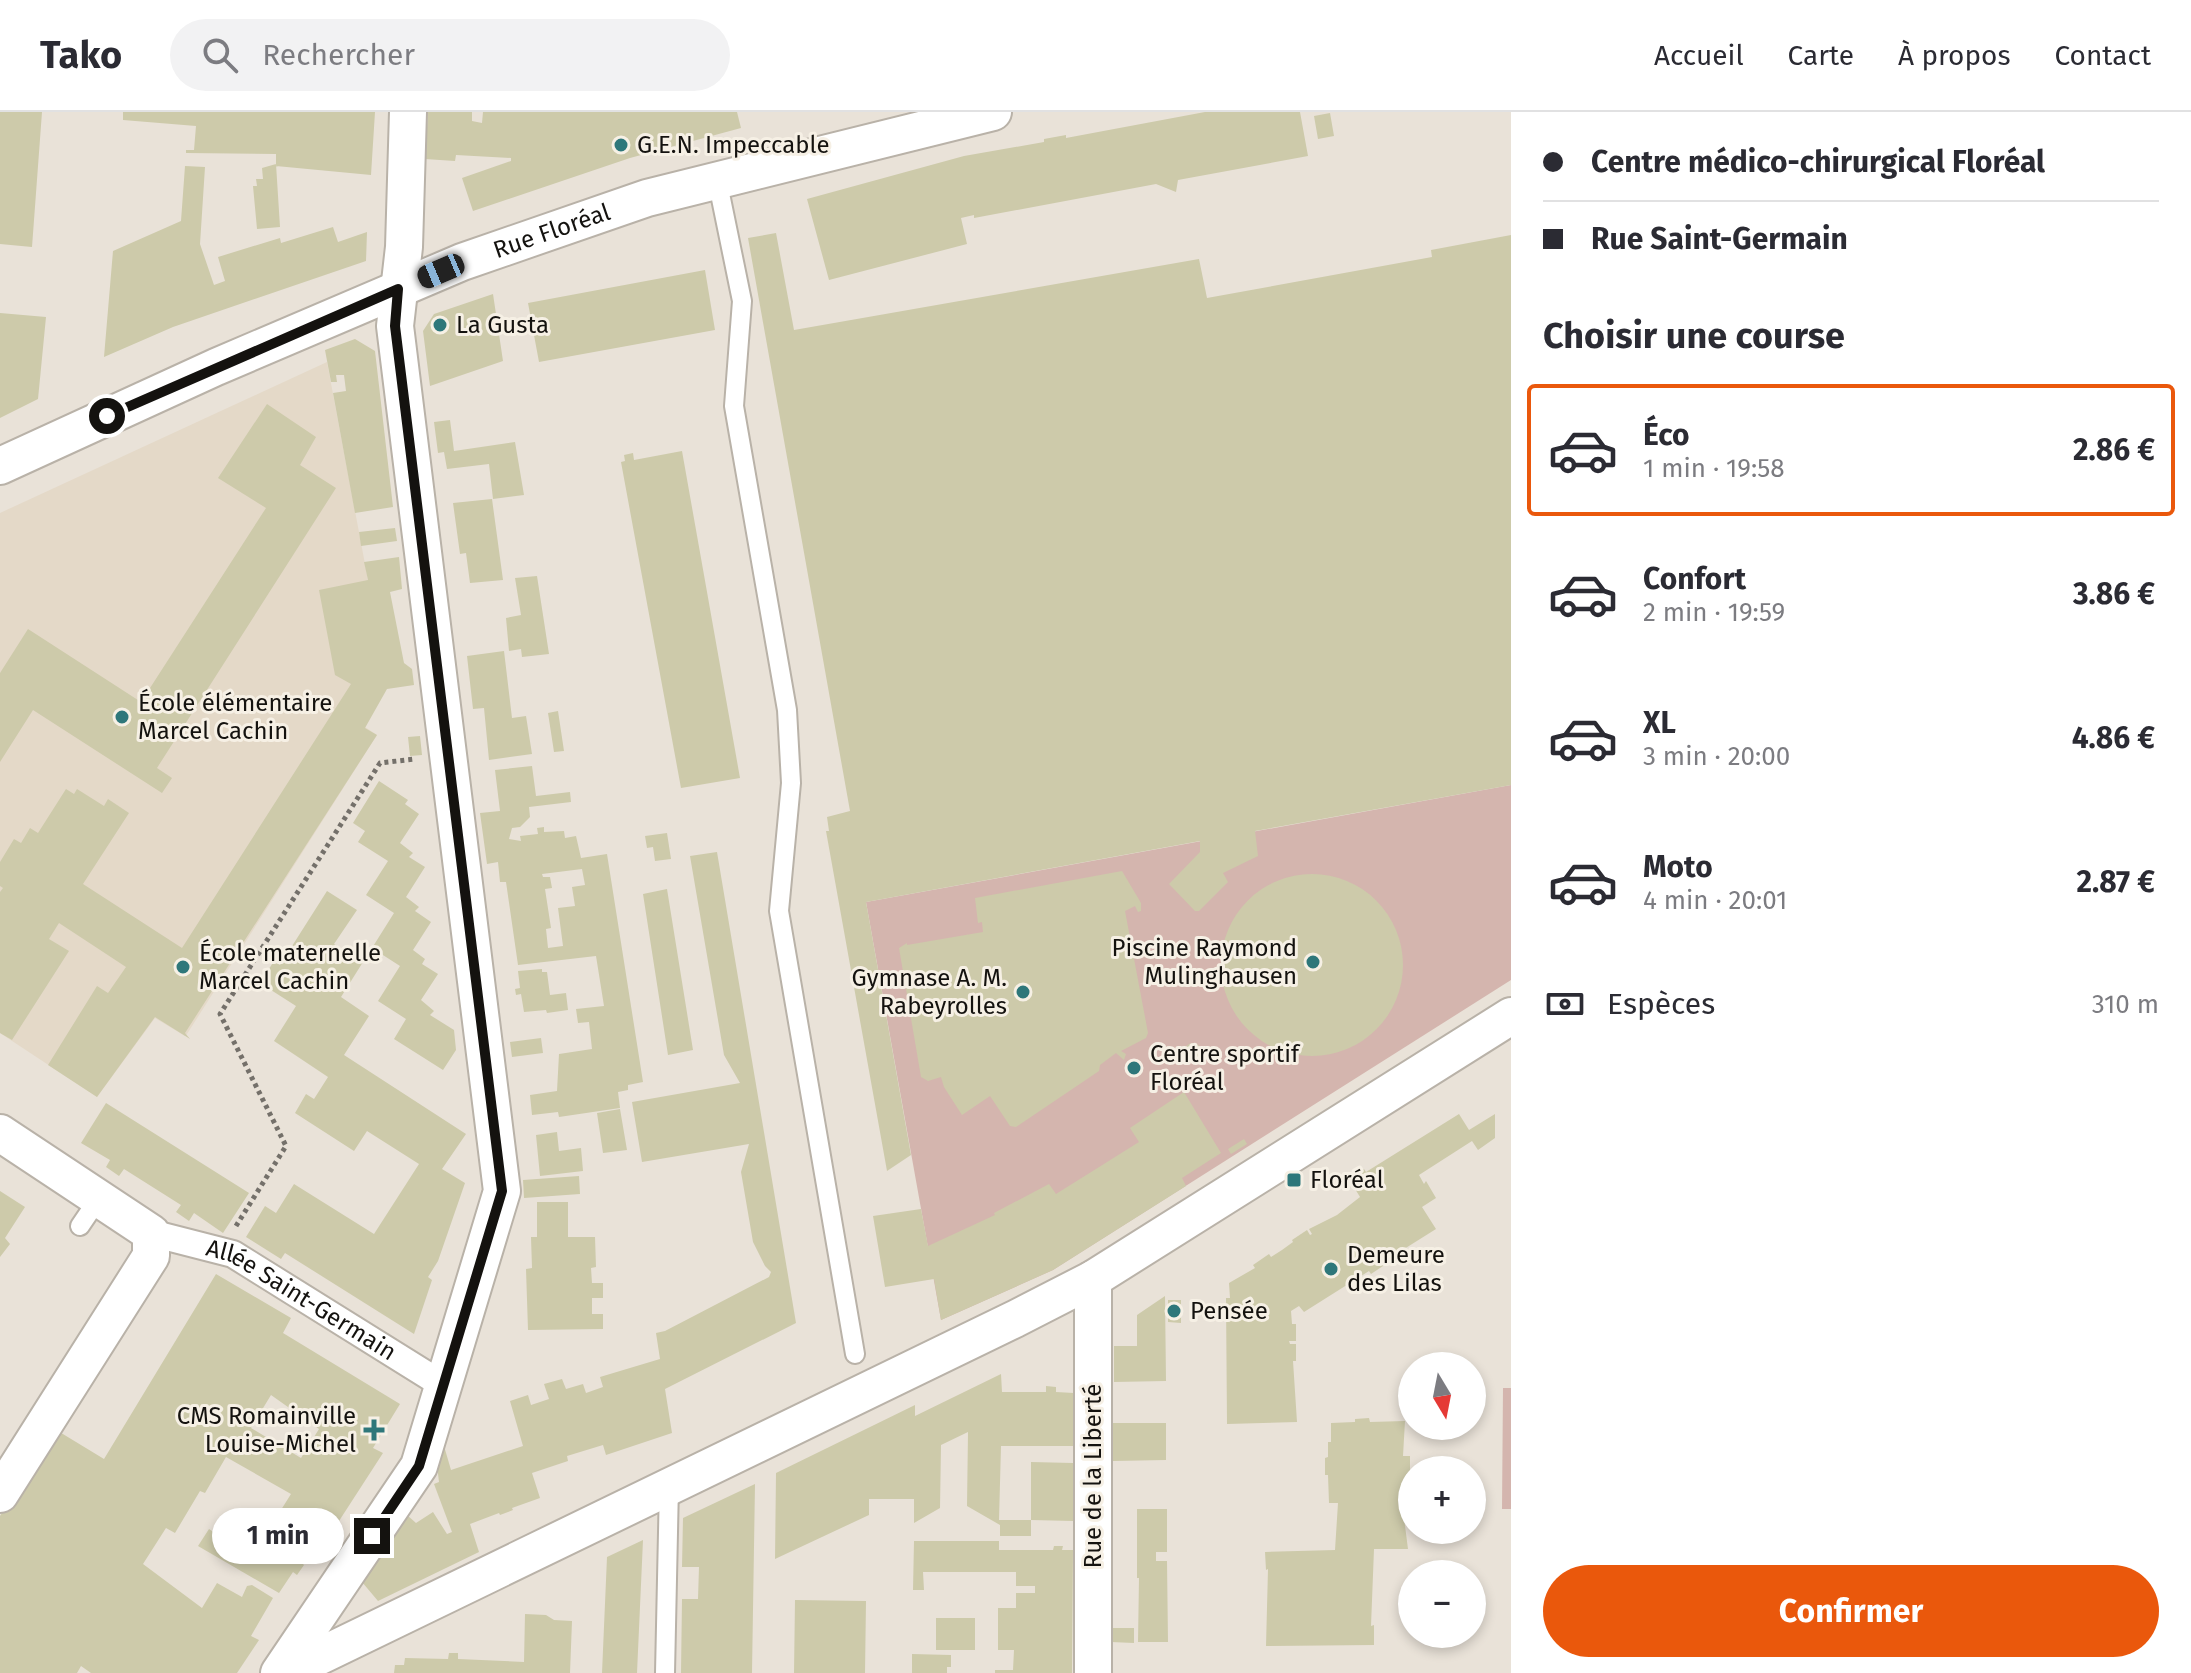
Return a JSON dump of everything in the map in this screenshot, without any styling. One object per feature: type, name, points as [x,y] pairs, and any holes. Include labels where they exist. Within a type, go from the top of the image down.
[{"type":"street","points":[[282,1673],[419,1466],[502,1191],[395,326],[404,247],[408,112]]},
{"type":"street","name":"Rue Floréal","points":[[0,466],[216,367],[462,262],[647,198],[993,112]]},
{"type":"street","points":[[282,1673],[1093,1279],[1511,1016]]},
{"type":"street","points":[[0,1133],[90,1212],[151,1233],[151,1256],[0,1494]]},
{"type":"street","name":"Allée Saint-Germain","points":[[151,1233],[233,1254],[443,1385]]},
{"type":"street","name":"Rue de la Liberté","points":[[1093,1279],[1093,1673]]},
{"type":"lane","points":[[717,179],[742,301],[734,406],[787,710],[791,783],[779,911],[855,1354]]},
{"type":"lane","points":[[665,1673],[669,1485]]},
{"type":"path","points":[[220,1251],[286,1146],[220,1014],[380,763],[448,754]]},
{"type":"shaded area","points":[[327,362],[368,580],[365,727],[377,735],[187,1034],[185,1036],[155,1018],[97,1097],[0,1033],[0,513]]},
{"type":"shaded area","name":"Centre sportif Floréal","points":[[1511,785],[1511,980],[1053,1270],[941,1320],[866,902]]},
{"type":"shaded area","points":[[1503,1388],[1511,1388],[1511,1509],[1502,1509]]},
{"type":"building","points":[[0,112],[42,112],[32,247],[0,244]]},
{"type":"building","points":[[123,112],[375,112],[371,175],[276,166],[276,154],[186,153],[186,150],[194,150],[196,126],[123,120]]},
{"type":"building","points":[[428,112],[472,112],[472,121],[482,123],[483,112],[737,112],[741,128],[630,158],[473,211],[462,178],[511,161],[511,158],[456,155],[455,161],[425,159]]},
{"type":"building","points":[[1205,112],[1300,112],[1308,156],[1178,180],[1176,192],[1156,184],[961,218],[967,244],[829,280],[807,199],[964,156]]},
{"type":"building","points":[[1330,113],[1334,136],[1318,139],[1314,116]]},
{"type":"building","points":[[276,164],[280,227],[257,229],[253,186],[257,186],[256,179],[263,179],[262,168]]},
{"type":"building","points":[[185,166],[205,167],[200,244],[214,285],[225,281],[218,257],[280,238],[281,243],[333,227],[338,242],[367,232],[366,261],[173,327],[104,357],[113,251],[181,221]]},
{"type":"building","points":[[776,233],[794,330],[1199,259],[1207,298],[1432,257],[1431,250],[1511,235],[1511,785],[1255,831],[1258,856],[1223,873],[1228,882],[1199,911],[1195,911],[1169,884],[1200,852],[1200,841],[866,902],[911,1155],[887,1171],[826,831],[829,831],[827,817],[850,811],[748,238]]},
{"type":"building","points":[[705,270],[715,330],[539,362],[528,303]]},
{"type":"building","points":[[493,294],[503,361],[430,386],[423,331],[434,314]]},
{"type":"building","points":[[0,313],[46,317],[38,399],[0,418]]},
{"type":"building","points":[[355,339],[375,351],[393,507],[355,513],[333,393],[346,391],[344,375],[336,375],[337,382],[331,382],[325,350]]},
{"type":"building","points":[[267,404],[316,437],[300,465],[336,488],[157,768],[172,778],[162,793],[33,710],[0,762],[0,673],[28,629],[141,702],[266,508],[218,478]]},
{"type":"building","points":[[450,420],[454,451],[515,442],[524,495],[493,499],[489,464],[447,469],[444,452],[438,453],[434,422]]},
{"type":"building","points":[[682,451],[740,778],[681,788],[621,462],[625,461],[624,455],[633,453],[634,460]]},
{"type":"building","points":[[492,499],[503,580],[470,583],[466,553],[460,554],[453,503]]},
{"type":"building","points":[[395,528],[397,541],[361,546],[359,532]]},
{"type":"building","points":[[399,557],[402,589],[390,592],[404,663],[412,669],[414,685],[387,689],[365,728],[377,735],[185,1033],[190,1039],[155,1017],[97,1097],[48,1065],[97,986],[108,993],[126,967],[59,923],[49,939],[69,951],[12,1040],[0,1033],[0,892],[3,888],[0,886],[0,862],[14,839],[21,843],[30,828],[38,833],[66,789],[74,794],[77,789],[104,806],[108,799],[129,813],[83,884],[182,948],[351,684],[335,675],[319,590],[368,580],[364,562]]},
{"type":"building","points":[[537,576],[549,654],[522,657],[521,649],[509,651],[506,618],[521,615],[515,578]]},
{"type":"building","points":[[504,651],[512,718],[526,716],[532,754],[489,760],[484,708],[473,709],[467,656]]},
{"type":"building","points":[[558,711],[564,751],[554,752],[548,713]]},
{"type":"building","points":[[420,736],[422,755],[410,756],[408,737]]},
{"type":"building","points":[[532,766],[536,796],[570,792],[571,802],[529,807],[530,817],[520,827],[512,828],[509,839],[521,841],[520,836],[538,834],[537,828],[544,827],[544,832],[564,831],[565,838],[576,836],[581,858],[607,854],[643,1082],[628,1085],[628,1090],[618,1092],[620,1108],[559,1117],[558,1112],[532,1115],[530,1095],[557,1091],[559,1054],[592,1049],[589,1022],[578,1023],[576,1009],[604,1006],[596,956],[518,965],[506,882],[500,882],[498,862],[487,864],[480,813],[500,811],[495,770]],"holes":[[[582,869],[585,885],[572,887],[575,906],[558,908],[563,946],[548,948],[546,929],[551,928],[545,889],[552,888],[550,877],[543,877],[542,874]]]},
{"type":"building","points":[[379,781],[408,800],[405,804],[419,814],[400,843],[413,853],[409,857],[425,867],[406,897],[419,907],[415,911],[431,922],[413,950],[425,959],[422,964],[438,974],[421,1000],[434,1011],[430,1015],[454,1030],[456,1050],[443,1070],[394,1039],[406,1019],[378,1001],[400,966],[372,948],[394,913],[366,895],[388,861],[358,842],[365,831],[353,823]]},
{"type":"building","points":[[667,833],[671,859],[655,861],[653,847],[647,848],[645,836]]},
{"type":"building","points":[[717,852],[796,1323],[665,1389],[672,1433],[606,1455],[603,1445],[567,1456],[568,1461],[532,1473],[540,1498],[470,1524],[479,1552],[378,1601],[362,1582],[407,1515],[416,1523],[433,1512],[447,1534],[452,1532],[434,1484],[439,1482],[437,1465],[444,1446],[451,1470],[523,1446],[510,1401],[528,1395],[531,1405],[549,1399],[544,1384],[562,1379],[566,1389],[583,1384],[586,1393],[603,1387],[600,1377],[660,1359],[656,1333],[769,1277],[771,1272],[753,1242],[741,1172],[749,1144],[642,1162],[632,1102],[740,1083],[724,1055],[690,856]]},
{"type":"building","name":"Gymnase A. M. Rabeyrolles","points":[[1122,871],[1141,903],[1141,911],[1138,912],[1135,906],[1125,911],[1148,1033],[1146,1038],[1121,1051],[1126,1054],[1124,1060],[1116,1053],[1100,1065],[1099,1071],[1016,1127],[1010,1126],[990,1096],[962,1115],[941,1077],[928,1081],[921,1077],[899,948],[907,943],[983,932],[982,922],[978,923],[975,898]]},
{"type":"building","name":"Piscine Raymond Mulinghausen","points":[[1312,874],[1347,881],[1376,901],[1396,930],[1403,965],[1396,1000],[1376,1029],[1347,1049],[1312,1056],[1277,1049],[1248,1029],[1228,1000],[1221,965],[1228,930],[1248,901],[1277,881]]},
{"type":"building","points":[[667,889],[693,1050],[668,1055],[643,894]]},
{"type":"building","points":[[327,891],[357,910],[334,944],[363,962],[341,997],[369,1016],[344,1055],[466,1134],[442,1169],[465,1183],[438,1261],[428,1277],[432,1280],[414,1334],[285,1253],[281,1259],[246,1237],[265,1206],[276,1213],[294,1184],[374,1234],[419,1164],[367,1131],[354,1151],[295,1113],[306,1094],[314,1099],[328,1077],[274,1041],[296,1006],[260,983],[274,961],[280,965]]},
{"type":"building","points":[[542,969],[542,972],[547,972],[550,995],[566,993],[568,1010],[524,1012],[521,994],[516,995],[515,989],[520,988],[518,971]]},
{"type":"building","points":[[541,1038],[543,1053],[512,1057],[510,1042]]},
{"type":"building","points":[[1193,1043],[1202,1052],[1193,1061],[1184,1052]]},
{"type":"building","points":[[1184,1092],[1221,1153],[1182,1178],[1186,1186],[1053,1270],[941,1320],[934,1279],[885,1287],[873,1216],[921,1209],[928,1246],[995,1215],[1049,1184],[1056,1194],[1139,1142],[1130,1128]]},
{"type":"building","points":[[106,1103],[249,1193],[223,1233],[194,1213],[189,1221],[176,1212],[181,1205],[124,1169],[119,1176],[106,1167],[110,1160],[81,1143]]},
{"type":"building","points":[[620,1109],[627,1150],[603,1153],[597,1113]]},
{"type":"building","name":"Demeure des Lilas","points":[[1459,1114],[1469,1130],[1495,1114],[1495,1138],[1478,1150],[1472,1141],[1419,1175],[1436,1198],[1422,1207],[1436,1229],[1385,1261],[1386,1264],[1371,1274],[1369,1271],[1304,1312],[1299,1306],[1291,1311],[1292,1324],[1296,1324],[1296,1341],[1289,1341],[1296,1344],[1296,1361],[1293,1361],[1297,1422],[1227,1424],[1226,1298],[1230,1298],[1229,1283],[1255,1268],[1253,1265],[1269,1254],[1271,1257],[1282,1250],[1307,1230],[1312,1234],[1309,1229],[1337,1215],[1360,1197],[1349,1179],[1364,1169],[1366,1172]]},
{"type":"building","points":[[557,1132],[559,1151],[581,1148],[583,1171],[540,1176],[536,1135]]},
{"type":"building","points":[[1244,1139],[1247,1144],[1231,1154],[1228,1149]]},
{"type":"building","points":[[579,1176],[580,1194],[524,1198],[523,1180]]},
{"type":"building","points":[[0,1191],[25,1207],[5,1238],[10,1244],[0,1257]]},
{"type":"building","points":[[537,1202],[568,1202],[568,1237],[595,1237],[596,1267],[591,1268],[592,1283],[603,1283],[603,1298],[592,1298],[592,1314],[603,1314],[603,1329],[528,1330],[526,1269],[532,1268],[531,1237],[537,1237]]},
{"type":"building","points":[[216,1274],[291,1318],[283,1333],[400,1404],[373,1448],[383,1453],[339,1521],[330,1516],[300,1561],[304,1565],[297,1575],[293,1572],[279,1593],[198,1546],[209,1529],[259,1562],[277,1534],[272,1531],[265,1541],[253,1534],[259,1524],[269,1529],[291,1494],[226,1457],[205,1493],[200,1491],[175,1533],[166,1528],[143,1564],[202,1608],[217,1583],[242,1597],[247,1586],[252,1585],[273,1598],[251,1636],[259,1640],[237,1673],[91,1673],[81,1666],[77,1673],[0,1673],[0,1516],[53,1428],[104,1459]],"holes":[[[271,1395],[319,1429],[301,1458],[251,1428]]]},
{"type":"building","points":[[1165,1296],[1166,1381],[1114,1382],[1114,1346],[1137,1346],[1137,1315]]},
{"type":"building","name":"Pensée","points":[[1168,1300],[1181,1300],[1181,1323],[1168,1322]]},
{"type":"building","points":[[1001,1374],[1002,1392],[1046,1392],[1046,1386],[1056,1387],[1056,1392],[1074,1393],[1073,1446],[1001,1446],[999,1520],[1031,1520],[1031,1536],[1000,1536],[1000,1525],[967,1506],[968,1432],[941,1445],[940,1508],[914,1523],[914,1499],[869,1499],[869,1515],[775,1559],[776,1473],[915,1405],[915,1416]]},
{"type":"building","points":[[1355,1419],[1398,1421],[1398,1440],[1404,1440],[1403,1456],[1398,1456],[1398,1544],[1407,1544],[1408,1549],[1374,1549],[1371,1626],[1374,1625],[1374,1645],[1266,1646],[1268,1569],[1265,1552],[1335,1550],[1338,1503],[1329,1503],[1325,1458],[1328,1457],[1328,1442],[1331,1442],[1331,1423],[1355,1422]]},
{"type":"building","points":[[1113,1423],[1166,1423],[1166,1460],[1113,1461]]},
{"type":"building","points":[[1031,1462],[1073,1463],[1073,1521],[1031,1520]]},
{"type":"building","points":[[755,1484],[752,1673],[681,1673],[682,1599],[698,1599],[699,1567],[682,1567],[683,1518]]},
{"type":"building","points":[[1137,1509],[1167,1509],[1167,1552],[1156,1552],[1156,1561],[1167,1561],[1168,1642],[1138,1642]]},
{"type":"building","points":[[643,1540],[637,1673],[602,1673],[607,1557]]},
{"type":"building","points":[[914,1541],[999,1541],[999,1550],[1053,1550],[1054,1546],[1063,1546],[1062,1550],[1073,1550],[1072,1673],[995,1673],[995,1670],[1013,1670],[1014,1650],[998,1650],[998,1608],[1016,1608],[1016,1593],[1035,1593],[1035,1586],[1016,1586],[1016,1572],[923,1572],[924,1590],[913,1590]]},
{"type":"building","points":[[795,1600],[866,1601],[865,1673],[794,1673]]},
{"type":"building","points":[[525,1614],[572,1621],[570,1673],[394,1673],[395,1665],[404,1665],[405,1658],[448,1659],[449,1653],[458,1653],[458,1659],[524,1662]]},
{"type":"building","points":[[936,1618],[975,1618],[975,1650],[936,1650]]},
{"type":"building","points":[[1111,1628],[1134,1628],[1134,1643],[1111,1642]]},
{"type":"building","points":[[912,1654],[951,1655],[951,1667],[947,1667],[947,1673],[912,1673]]},
{"type":"place","name":"G.E.N. Impeccable","points":[[621,145]]},
{"type":"place","name":"La Gusta","points":[[440,325]]},
{"type":"place","name":"École élémentaire Marcel Cachin","points":[[122,717]]},
{"type":"place","name":"Piscine Raymond Mulinghausen","points":[[1313,962]]},
{"type":"place","name":"École maternelle Marcel Cachin","points":[[183,967]]},
{"type":"place","name":"Gymnase A. M. Rabeyrolles","points":[[1023,992]]},
{"type":"place","name":"Centre sportif Floréal","points":[[1134,1068]]},
{"type":"place","name":"Floréal","points":[[1294,1180]]},
{"type":"place","name":"Demeure des Lilas","points":[[1331,1269]]},
{"type":"place","name":"Pensée","points":[[1174,1311]]},
{"type":"place","name":"CMS Romainville Louise-Michel","points":[[374,1430]]},
{"type":"route","points":[[107,416],[398,289],[395,326],[502,1191],[419,1466],[372,1536]]}]
